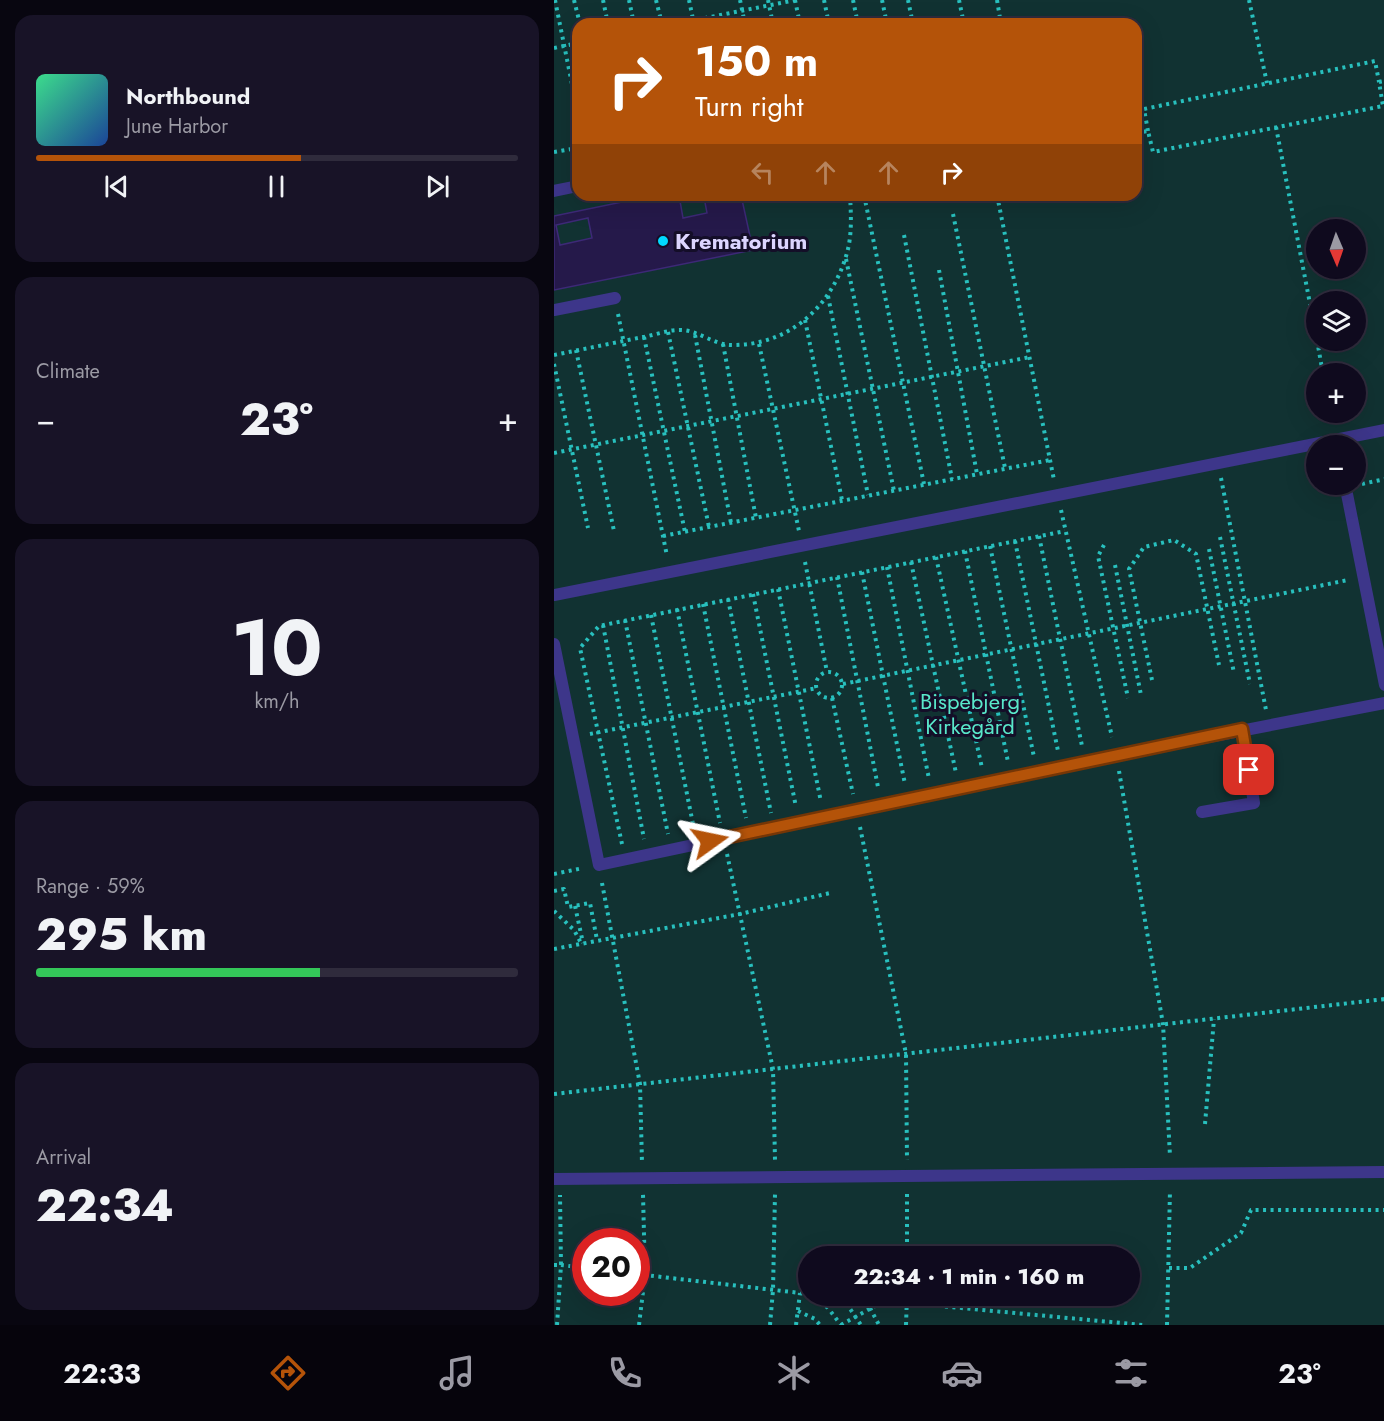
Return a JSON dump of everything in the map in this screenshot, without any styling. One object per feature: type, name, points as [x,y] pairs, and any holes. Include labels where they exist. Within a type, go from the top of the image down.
[{"type":"lane","points":[[554,191],[572,187]]},
{"type":"lane","points":[[554,310],[615,298]]},
{"type":"lane","points":[[1365,435],[1385,430]]},
{"type":"lane","points":[[554,595],[1306,447]]},
{"type":"lane","points":[[1347,495],[1385,685]]},
{"type":"lane","points":[[554,644],[599,865],[1242,729],[1385,703]]},
{"type":"lane","points":[[1202,812],[1254,803],[1242,729]]},
{"type":"lane","points":[[557,1179],[1385,1172]]},
{"type":"path","points":[[555,0],[572,85]]},
{"type":"path","points":[[574,0],[578,18]]},
{"type":"path","points":[[603,0],[607,18]]},
{"type":"path","points":[[629,0],[633,18]]},
{"type":"path","points":[[656,0],[660,18]]},
{"type":"path","points":[[689,0],[693,18]]},
{"type":"path","points":[[740,0],[744,18]]},
{"type":"path","points":[[710,18],[769,3],[796,0],[799,18]]},
{"type":"path","points":[[824,0],[828,18]]},
{"type":"path","points":[[853,0],[857,18]]},
{"type":"path","points":[[882,0],[886,18]]},
{"type":"path","points":[[908,0],[912,18]]},
{"type":"path","points":[[959,0],[963,18]]},
{"type":"path","points":[[997,0],[1000,18]]},
{"type":"path","points":[[1249,0],[1267,83]]},
{"type":"path","points":[[769,3],[772,18]]},
{"type":"path","points":[[554,48],[572,44]]},
{"type":"path","points":[[1375,61],[1379,82],[1383,106],[1152,152],[1144,109],[1375,61]]},
{"type":"path","points":[[1379,82],[1385,81]]},
{"type":"path","points":[[1276,127],[1308,291]]},
{"type":"path","points":[[1142,132],[1148,131]]},
{"type":"path","points":[[554,153],[572,149]]},
{"type":"path","points":[[554,355],[681,329],[728,345],[759,344],[779,337],[805,320],[828,295],[840,275],[848,248],[850,201]]},
{"type":"path","points":[[865,201],[924,484]]},
{"type":"path","points":[[953,214],[1005,468]]},
{"type":"path","points":[[904,235],[952,479]]},
{"type":"path","points":[[845,258],[894,490]]},
{"type":"path","points":[[939,270],[977,474]]},
{"type":"path","points":[[828,295],[868,495]]},
{"type":"path","points":[[615,298],[670,572]]},
{"type":"path","points":[[805,320],[842,500]]},
{"type":"path","points":[[668,332],[708,527]]},
{"type":"path","points":[[695,334],[731,522]]},
{"type":"path","points":[[644,337],[685,532]]},
{"type":"path","points":[[723,343],[756,518]]},
{"type":"path","points":[[759,344],[827,672]]},
{"type":"path","points":[[576,350],[614,531]]},
{"type":"path","points":[[554,453],[1030,357]]},
{"type":"path","points":[[554,364],[588,528]]},
{"type":"path","points":[[663,536],[1050,460]]},
{"type":"path","points":[[1218,463],[1269,724]]},
{"type":"path","points":[[625,860],[580,648],[599,626],[1065,531]]},
{"type":"path","points":[[1040,536],[1085,762]]},
{"type":"path","points":[[1220,537],[1250,684]]},
{"type":"path","points":[[1152,680],[1129,569],[1144,547],[1164,542],[1174,540],[1196,554],[1219,665]]},
{"type":"path","points":[[1015,541],[1061,767]]},
{"type":"path","points":[[1104,545],[1098,556],[1128,698]]},
{"type":"path","points":[[990,546],[1037,772]]},
{"type":"path","points":[[1209,549],[1234,674]]},
{"type":"path","points":[[965,551],[1011,777]]},
{"type":"path","points":[[936,557],[985,783]]},
{"type":"path","points":[[911,562],[959,789]]},
{"type":"path","points":[[1115,565],[1141,694]]},
{"type":"path","points":[[887,567],[933,794]]},
{"type":"path","points":[[862,572],[908,800]]},
{"type":"path","points":[[837,577],[882,805]]},
{"type":"path","points":[[842,684],[1363,578]]},
{"type":"path","points":[[778,589],[824,818]]},
{"type":"path","points":[[753,594],[799,823]]},
{"type":"path","points":[[728,599],[774,828]]},
{"type":"path","points":[[703,604],[750,833]]},
{"type":"path","points":[[677,609],[773,1069],[775,1177],[773,1290],[770,1325]]},
{"type":"path","points":[[651,615],[697,844]]},
{"type":"path","points":[[625,620],[672,849]]},
{"type":"path","points":[[603,625],[647,855]]},
{"type":"path","points":[[827,672],[837,675],[842,684],[840,692],[832,698],[821,696],[817,688],[818,679],[827,672]]},
{"type":"path","points":[[573,738],[817,688]]},
{"type":"path","points":[[832,698],[905,1054],[907,1246]]},
{"type":"path","points":[[554,874],[599,865],[640,1084],[644,1228]]},
{"type":"path","points":[[554,891],[564,889],[568,907],[590,903],[597,940]]},
{"type":"path","points":[[554,949],[740,914],[830,892]]},
{"type":"path","points":[[575,906],[582,943]]},
{"type":"path","points":[[554,911],[574,930],[582,943]]},
{"type":"path","points":[[554,942],[561,947]]},
{"type":"path","points":[[554,1094],[1385,999]]},
{"type":"path","points":[[1205,1124],[1214,1018]]},
{"type":"path","points":[[557,1179],[561,1265],[557,1325]]},
{"type":"path","points":[[1169,1268],[1190,1269],[1241,1233],[1252,1210],[1385,1210]]},
{"type":"path","points":[[554,1265],[572,1266]]},
{"type":"path","points":[[650,1276],[798,1293]]},
{"type":"path","points":[[639,1325],[641,1306]]},
{"type":"path","points":[[796,1325],[799,1306]]},
{"type":"path","points":[[825,1306],[841,1325],[874,1306]]},
{"type":"path","points":[[849,1306],[861,1325]]},
{"type":"path","points":[[906,1325],[907,1306]]},
{"type":"path","points":[[929,1306],[1143,1325]]},
{"type":"path","points":[[870,1308],[879,1325]]},
{"type":"path","points":[[798,1311],[815,1319],[820,1325]]},
{"type":"green space","name":"Bispebjerg Kirkegård","points":[[554,0],[1384,0],[1384,1325],[554,1325]]},
{"type":"building","name":"Krematorium","points":[[627,201],[680,201],[683,218],[707,213],[705,201],[742,201],[753,250],[554,290],[554,216]],"holes":[[[588,218],[592,238],[560,245],[556,225]]]},
{"type":"place","name":"Krematorium","points":[[663,241]]},
{"type":"route","points":[[710,841],[1242,729],[1249,770]]}]
